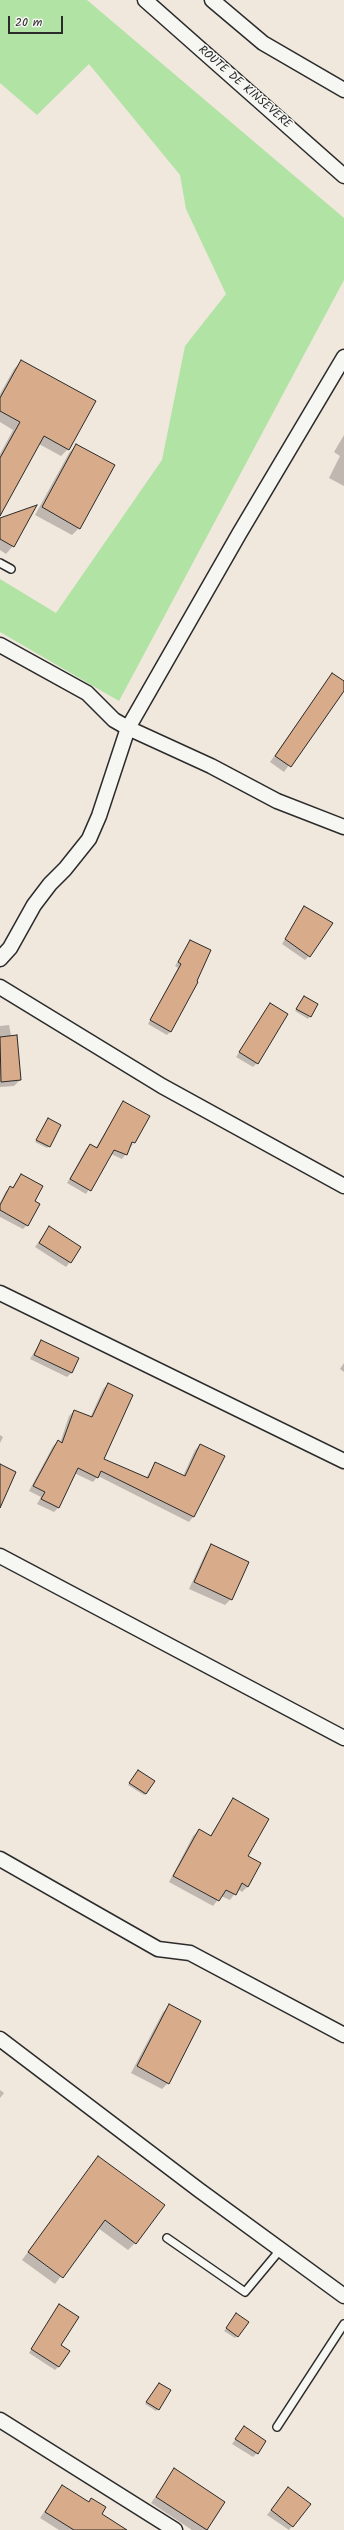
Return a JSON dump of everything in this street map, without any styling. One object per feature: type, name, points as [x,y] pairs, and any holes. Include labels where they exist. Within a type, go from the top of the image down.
[{"type":"street","name":"ROUTE DE KINSEVERE","points":[[145,0],[344,176]]},
{"type":"street","points":[[212,0],[263,43],[344,90]]},
{"type":"street","points":[[0,960],[10,948],[46,889],[89,838],[100,816],[128,728],[239,534],[344,357]]},
{"type":"street","points":[[0,645],[87,693],[114,720],[128,728],[211,766],[277,800],[344,827]]},
{"type":"street","points":[[0,987],[162,1086],[344,1186]]},
{"type":"street","points":[[0,1293],[344,1461]]},
{"type":"street","points":[[0,1556],[344,1738]]},
{"type":"street","points":[[0,1860],[158,1949],[190,1953],[344,2034]]},
{"type":"street","points":[[0,2039],[280,2250],[344,2296]]},
{"type":"street","points":[[0,2420],[175,2530]]},
{"type":"lane","points":[[0,563],[11,569]]},
{"type":"lane","points":[[167,2238],[246,2292],[280,2250]]},
{"type":"lane","points":[[277,2427],[344,2324]]},
{"type":"green space","points":[[0,0],[87,0],[344,218],[344,280],[119,701],[0,632],[0,579],[56,613],[162,460],[185,346],[226,294],[186,209],[180,175],[89,64],[37,115],[0,83]]},
{"type":"building","points":[[21,360],[96,401],[69,450],[44,436],[0,516],[0,458],[20,422],[0,411],[0,398]]},
{"type":"building","points":[[76,444],[115,465],[80,529],[42,507]]},
{"type":"building","points":[[37,505],[14,547],[0,539],[0,518]]},
{"type":"building","points":[[332,673],[344,681],[344,691],[291,767],[275,756]]},
{"type":"building","points":[[304,906],[333,923],[310,957],[285,939]]},
{"type":"building","points":[[190,940],[211,950],[197,981],[198,982],[171,1032],[150,1020],[181,964],[178,962]]},
{"type":"building","points":[[304,996],[318,1004],[311,1017],[296,1009]]},
{"type":"building","points":[[270,1003],[288,1014],[258,1064],[239,1052]]},
{"type":"building","points":[[17,1035],[21,1080],[1,1082],[0,1037]]},
{"type":"building","points":[[123,1101],[150,1116],[135,1143],[132,1142],[127,1155],[114,1150],[91,1191],[70,1179],[90,1144],[97,1148]]},
{"type":"building","points":[[48,1118],[61,1125],[50,1147],[36,1140]]},
{"type":"building","points":[[21,1174],[43,1186],[35,1201],[40,1204],[28,1226],[0,1210],[0,1205],[10,1186],[13,1188]]},
{"type":"building","points":[[49,1226],[81,1247],[71,1263],[39,1243]]},
{"type":"building","points":[[41,1340],[79,1358],[72,1373],[34,1355]]},
{"type":"building","points":[[108,1383],[133,1395],[104,1459],[148,1478],[155,1462],[185,1476],[200,1444],[225,1456],[194,1517],[101,1471],[98,1478],[78,1468],[59,1508],[41,1499],[45,1492],[33,1486],[58,1440],[62,1443],[74,1410],[92,1417]]},
{"type":"building","points":[[0,1464],[16,1472],[0,1508]]},
{"type":"building","points":[[211,1544],[249,1562],[232,1600],[194,1582]]},
{"type":"building","points":[[138,1770],[155,1781],[146,1794],[129,1783]]},
{"type":"building","points":[[233,1798],[269,1819],[248,1856],[261,1863],[248,1887],[242,1883],[236,1895],[226,1890],[219,1901],[173,1876],[199,1829],[211,1836]]},
{"type":"building","points":[[169,2004],[201,2021],[169,2084],[137,2066]]},
{"type":"building","points":[[98,2156],[165,2205],[136,2244],[105,2220],[63,2278],[28,2252]]},
{"type":"building","points":[[59,2304],[79,2317],[61,2345],[70,2351],[59,2367],[31,2349]]},
{"type":"building","points":[[236,2313],[249,2322],[238,2337],[226,2328]]},
{"type":"building","points":[[159,2383],[171,2390],[159,2410],[146,2402]]},
{"type":"building","points":[[244,2426],[266,2441],[258,2454],[235,2439]]},
{"type":"building","points":[[174,2468],[225,2502],[207,2530],[156,2497]]},
{"type":"building","points":[[62,2485],[89,2502],[91,2498],[106,2507],[102,2514],[127,2530],[74,2530],[45,2512]]},
{"type":"building","points":[[288,2487],[311,2504],[293,2527],[271,2510]]}]
